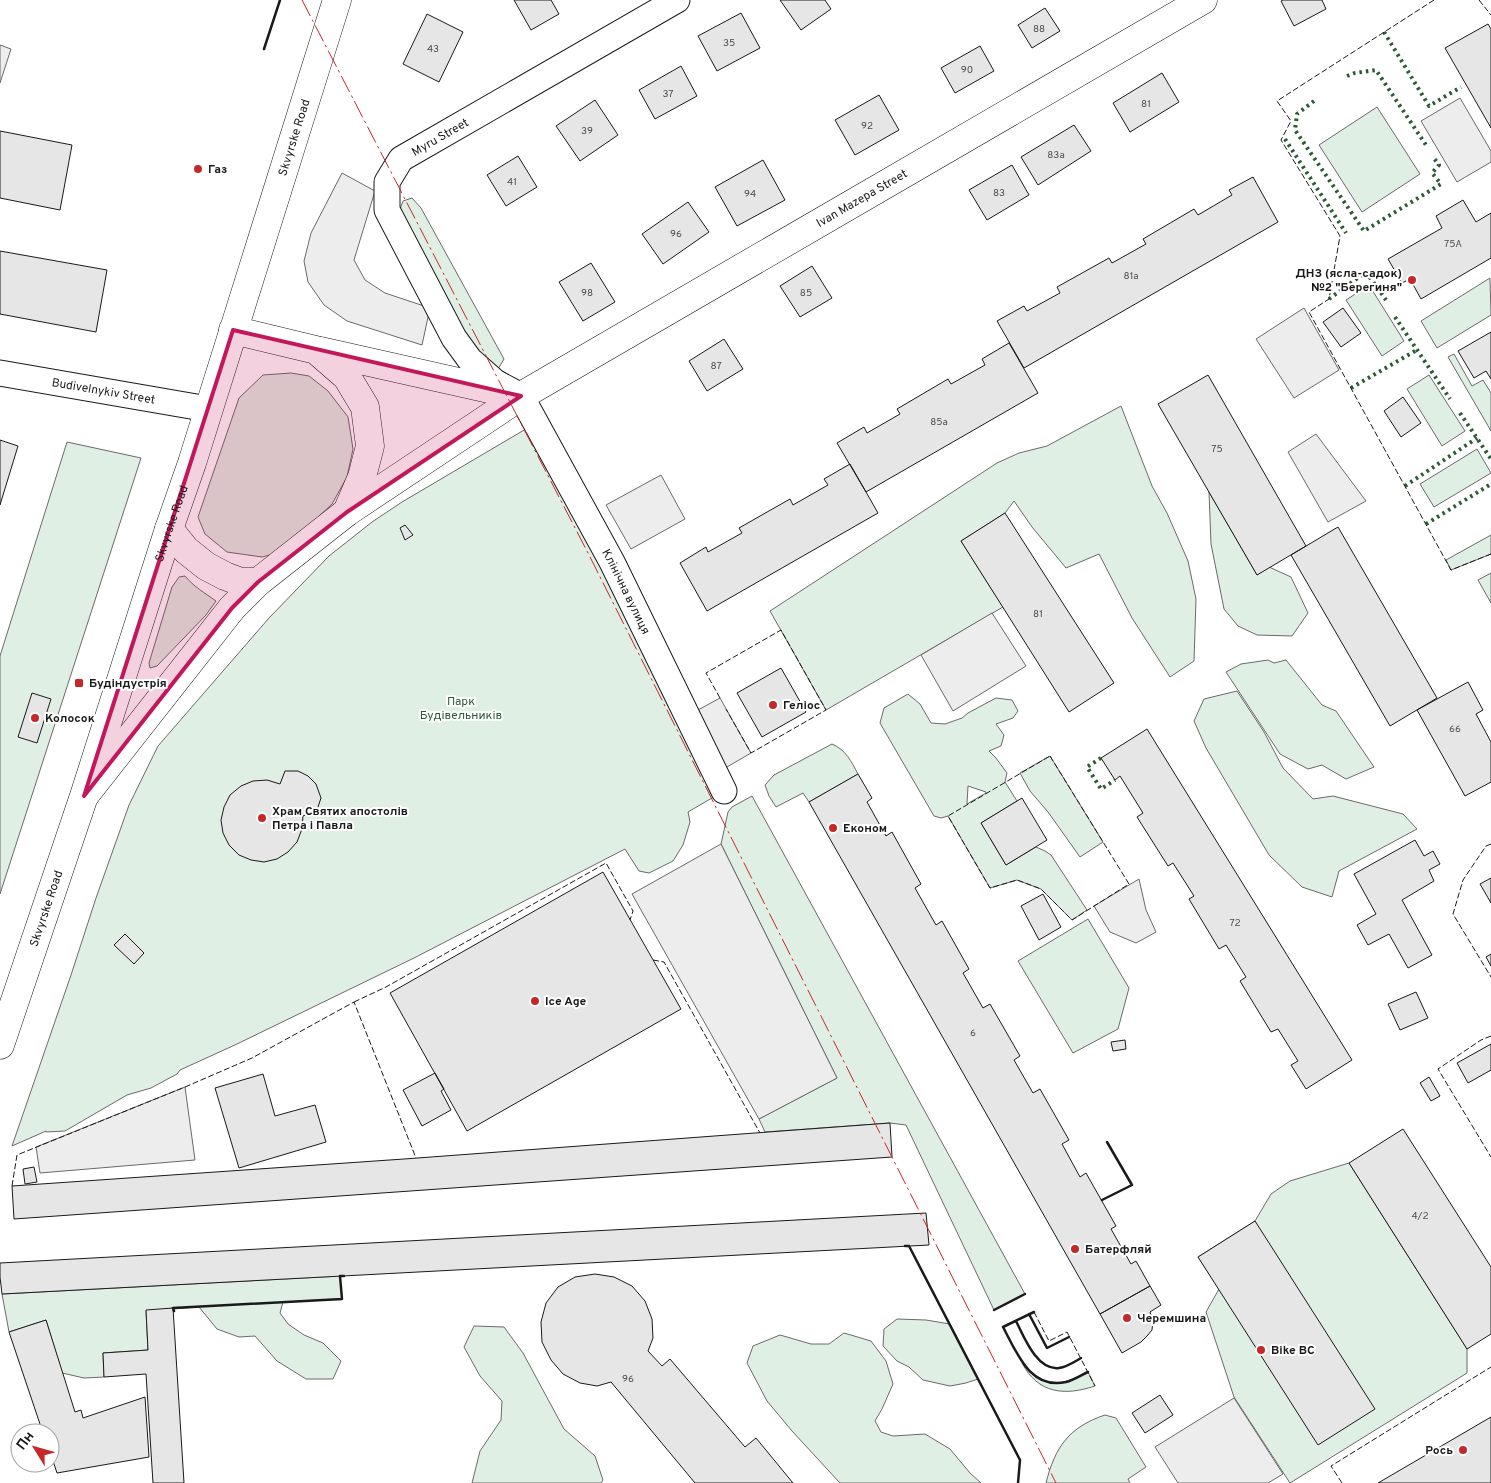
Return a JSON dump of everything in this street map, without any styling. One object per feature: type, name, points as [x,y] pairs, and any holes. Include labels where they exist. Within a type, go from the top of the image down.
[{"type":"street","name":"Skvyrske Road","points":[[0,1045],[84,796],[234,330],[337,0]]},
{"type":"street","name":"Myru Street","points":[[521,396],[495,382],[470,360],[454,338],[387,210],[387,182],[402,159],[677,0]]},
{"type":"street","name":"Ivan Mazepa Street","points":[[84,796],[232,608],[258,582],[348,512],[521,396],[1203,0]]},
{"type":"street","points":[[234,330],[521,396]]},
{"type":"street","points":[[316,350],[347,377],[365,407],[370,446],[362,477],[348,512]]},
{"type":"street","name":"Budivelnykiv Street","points":[[0,373],[208,409]]},
{"type":"street","name":"Клінічна вулиця","points":[[521,396],[612,562],[724,791]]},
{"type":"street","points":[[169,529],[186,550],[206,566],[241,582],[258,582]]},
{"type":"highlighted area","points":[[233,330],[521,396],[347,512],[258,582],[232,608],[84,796]]},
{"type":"green space","points":[[1377,107],[1420,174],[1362,212],[1319,145]]},
{"type":"green space","points":[[412,198],[421,208],[504,359],[498,369],[479,358],[399,212],[403,201]]},
{"type":"green space","points":[[1490,278],[1491,315],[1437,348],[1421,321]]},
{"type":"green space","points":[[1369,285],[1404,341],[1382,356],[1346,300]]},
{"type":"green space","points":[[1454,354],[1472,386],[1483,380],[1491,393],[1491,431],[1448,357]]},
{"type":"green space","points":[[291,373],[309,376],[328,391],[348,417],[353,449],[347,477],[332,504],[281,552],[262,557],[227,552],[205,534],[198,517],[239,398],[263,375]]},
{"type":"green space","points":[[1429,375],[1465,431],[1442,446],[1407,389]]},
{"type":"green space","points":[[1121,406],[1152,486],[1167,513],[1188,561],[1196,599],[1194,661],[1170,677],[1132,618],[1099,554],[1066,568],[1032,527],[1014,501],[1005,513],[961,541],[1003,607],[826,710],[770,611],[997,463],[1019,453],[1047,446]]},
{"type":"green space","name":"Парк Будівельників","points":[[536,423],[724,791],[688,812],[690,822],[683,845],[673,861],[649,873],[639,871],[625,849],[414,958],[180,1070],[177,1074],[151,1088],[127,1095],[65,1131],[46,1131],[12,1146],[129,805],[158,746],[269,618],[329,556],[372,522],[402,502]]},
{"type":"green space","points":[[67,442],[141,458],[0,894],[0,656]]},
{"type":"green space","points":[[1477,449],[1491,473],[1434,507],[1420,484]]},
{"type":"green space","points":[[1209,492],[1257,575],[1269,567],[1291,577],[1308,613],[1292,636],[1257,635],[1238,626],[1224,609],[1211,544]]},
{"type":"green space","points":[[1491,535],[1491,554],[1451,570],[1446,560]]},
{"type":"green space","points":[[1491,573],[1491,603],[1478,580]]},
{"type":"green space","points":[[185,576],[196,587],[216,601],[206,615],[157,666],[150,668],[149,663],[172,587],[179,577]]},
{"type":"green space","points":[[1268,660],[1274,663],[1286,660],[1322,705],[1336,711],[1374,767],[1346,779],[1322,765],[1308,769],[1280,754],[1226,672],[1241,664]]},
{"type":"green space","points":[[1237,691],[1264,732],[1283,768],[1313,799],[1333,796],[1403,814],[1417,829],[1339,871],[1332,897],[1302,887],[1269,855],[1206,748],[1194,721],[1204,699]]},
{"type":"green space","points":[[908,694],[920,704],[931,723],[945,724],[962,718],[996,698],[1012,700],[1018,711],[1013,718],[996,724],[1004,735],[1001,746],[989,751],[1007,773],[1005,782],[1017,801],[981,823],[1006,865],[1036,847],[1051,855],[1087,910],[1072,920],[1041,889],[1017,880],[990,888],[948,816],[941,818],[934,816],[880,723],[884,708]],"holes":[[[968,786],[986,793],[967,804]]]},
{"type":"green space","points":[[832,744],[845,753],[858,774],[809,802],[803,793],[776,807],[765,785],[774,775]]},
{"type":"green space","points":[[1050,756],[1103,842],[1080,857],[1048,812],[1030,791],[1020,773]]},
{"type":"green space","points":[[752,796],[1025,1294],[994,1310],[906,1125],[890,1123],[765,1132],[759,1119],[837,1078],[721,844],[728,812],[732,807]]},
{"type":"green space","points":[[1088,919],[1129,988],[1118,1029],[1073,1053],[1018,961]]},
{"type":"green space","points":[[1349,1163],[1467,1349],[1467,1373],[1290,1483],[1234,1397],[1206,1312],[1219,1289],[1198,1257],[1255,1221],[1271,1194],[1290,1181]]},
{"type":"green space","points":[[340,1276],[342,1299],[283,1302],[280,1313],[288,1324],[304,1335],[323,1343],[341,1361],[333,1379],[306,1379],[277,1361],[255,1336],[239,1337],[217,1329],[199,1307],[146,1311],[148,1350],[103,1353],[104,1377],[84,1378],[62,1373],[46,1320],[9,1332],[2,1294]]},
{"type":"green space","points":[[897,1319],[926,1320],[950,1324],[978,1379],[950,1386],[923,1380],[909,1367],[897,1361],[883,1346],[884,1329]]},
{"type":"green space","points":[[474,1326],[504,1327],[523,1353],[564,1429],[595,1456],[603,1480],[601,1483],[472,1483],[480,1451],[501,1420],[502,1401],[480,1376],[464,1347]]},
{"type":"green space","points":[[844,1333],[871,1341],[886,1361],[893,1384],[875,1421],[881,1432],[893,1436],[925,1434],[950,1449],[981,1483],[840,1483],[792,1431],[767,1401],[747,1363],[753,1346],[780,1335],[811,1344],[829,1344]]},
{"type":"green space","points":[[1022,1363],[1038,1377],[1053,1383],[1068,1381],[1088,1372],[1095,1386],[1073,1391],[1053,1390],[1044,1387],[1036,1381]]},
{"type":"green space","points":[[1105,1415],[1116,1418],[1146,1467],[1128,1479],[1130,1483],[1046,1483],[1054,1459],[1065,1440],[1082,1426]]},
{"type":"shaded area","points":[[0,45],[11,49],[0,83]]},
{"type":"shaded area","points":[[1460,98],[1491,151],[1491,162],[1457,182],[1421,121]]},
{"type":"shaded area","points":[[342,173],[375,191],[354,260],[365,280],[385,293],[430,308],[422,345],[347,321],[324,305],[308,282],[304,261],[311,233]]},
{"type":"shaded area","points":[[1304,308],[1339,370],[1294,398],[1256,339]]},
{"type":"shaded area","points":[[1316,434],[1366,501],[1328,522],[1288,452]]},
{"type":"shaded area","points":[[661,475],[685,519],[631,549],[606,505]]},
{"type":"shaded area","points":[[992,613],[1026,666],[953,711],[921,655]]},
{"type":"shaded area","points":[[720,698],[751,753],[715,774],[687,716]]},
{"type":"shaded area","points":[[721,844],[837,1078],[759,1119],[632,894]]},
{"type":"shaded area","points":[[1139,879],[1146,910],[1156,932],[1136,943],[1110,932],[1094,906]]},
{"type":"shaded area","points":[[185,1087],[195,1160],[40,1173],[36,1147]]},
{"type":"shaded area","points":[[1234,1398],[1283,1474],[1268,1483],[1178,1483],[1155,1447]]},
{"type":"building","points":[[514,0],[551,0],[559,14],[531,30]]},
{"type":"building","points":[[780,0],[825,0],[831,9],[801,30]]},
{"type":"building","points":[[1322,0],[1326,9],[1294,26],[1281,1]]},
{"type":"building","points":[[1045,8],[1060,31],[1032,48],[1018,25]]},
{"type":"building","points":[[741,13],[760,48],[717,71],[698,36]]},
{"type":"building","points":[[427,14],[463,32],[439,82],[403,64]]},
{"type":"building","points":[[1488,24],[1491,29],[1491,128],[1445,48]]},
{"type":"building","points":[[980,46],[994,71],[955,93],[941,68]]},
{"type":"building","points":[[681,66],[697,96],[655,119],[639,90]]},
{"type":"building","points":[[1162,73],[1179,102],[1130,132],[1113,103]]},
{"type":"building","points":[[879,95],[899,130],[855,155],[835,120]]},
{"type":"building","points":[[595,100],[618,135],[580,161],[556,126]]},
{"type":"building","points":[[1074,125],[1091,151],[1038,185],[1021,157]]},
{"type":"building","points":[[0,131],[72,145],[60,210],[0,198]]},
{"type":"building","points":[[518,156],[537,187],[506,206],[487,175]]},
{"type":"building","points":[[763,160],[785,200],[737,226],[715,187]]},
{"type":"building","points":[[1012,165],[1029,195],[987,220],[969,190]]},
{"type":"building","points":[[1253,177],[1278,222],[1024,368],[997,321],[1024,306],[1027,311],[1060,293],[1057,287],[1109,258],[1112,263],[1146,244],[1143,239],[1194,209],[1198,215],[1232,195],[1229,190]]},
{"type":"building","points":[[1463,200],[1476,222],[1491,213],[1491,258],[1421,299],[1410,279],[1402,283],[1388,259],[1442,228],[1436,216]]},
{"type":"building","points":[[688,202],[709,232],[663,264],[642,234]]},
{"type":"building","points":[[0,251],[107,270],[96,332],[0,314]]},
{"type":"building","points":[[591,263],[615,302],[583,321],[559,282]]},
{"type":"building","points":[[812,266],[832,298],[800,317],[780,286]]},
{"type":"building","points":[[1343,308],[1361,333],[1341,347],[1323,322]]},
{"type":"building","points":[[1491,332],[1491,379],[1486,371],[1474,378],[1458,351]]},
{"type":"building","points":[[724,339],[743,369],[707,391],[689,361]]},
{"type":"building","points":[[1009,343],[1038,393],[866,492],[837,443],[864,427],[867,433],[900,414],[897,409],[948,379],[951,384],[985,365],[982,359]]},
{"type":"building","points":[[1208,375],[1306,546],[1257,575],[1158,404]]},
{"type":"building","points":[[1403,397],[1421,423],[1401,437],[1384,411]]},
{"type":"building","points":[[0,440],[18,446],[0,505]]},
{"type":"building","points":[[850,464],[878,513],[707,611],[680,563],[706,547],[708,552],[742,533],[739,528],[790,499],[793,505],[828,485],[824,479]]},
{"type":"building","points":[[1005,513],[1114,683],[1069,712],[961,541]]},
{"type":"building","points":[[405,525],[413,535],[405,540],[400,528]]},
{"type":"building","points":[[1338,527],[1437,698],[1390,726],[1291,555]]},
{"type":"building","name":"Геліос","points":[[781,668],[806,712],[762,737],[737,693]]},
{"type":"building","points":[[1468,682],[1483,710],[1476,714],[1491,742],[1491,782],[1465,796],[1417,710]]},
{"type":"building","name":"Колосок","points":[[32,693],[51,699],[37,743],[18,737]]},
{"type":"building","points":[[1147,729],[1352,1060],[1306,1089],[1291,1065],[1298,1061],[1278,1029],[1271,1032],[1240,981],[1246,977],[1226,945],[1219,949],[1189,899],[1194,896],[1173,863],[1168,866],[1137,817],[1143,813],[1120,776],[1115,780],[1101,758]]},
{"type":"building","name":"Храм Святих апостолів Петра і Павла","points":[[285,771],[298,771],[308,776],[316,784],[321,798],[317,810],[303,816],[302,829],[297,842],[288,852],[277,859],[264,862],[251,860],[239,855],[229,845],[223,833],[221,820],[224,807],[230,795],[241,786],[253,781],[267,780],[280,784]]},
{"type":"building","points":[[858,774],[872,798],[867,802],[886,836],[892,832],[921,884],[915,888],[936,925],[942,921],[969,969],[963,973],[983,1008],[990,1004],[1020,1056],[1014,1060],[1033,1093],[1040,1089],[1069,1140],[1062,1144],[1080,1177],[1086,1173],[1116,1226],[1111,1229],[1131,1264],[1136,1261],[1150,1286],[1100,1314],[809,802]]},
{"type":"building","points":[[1022,798],[1047,840],[1006,865],[981,823]]},
{"type":"building","points":[[1415,840],[1424,856],[1433,851],[1440,864],[1429,870],[1434,881],[1402,900],[1432,955],[1408,968],[1389,934],[1368,945],[1357,925],[1376,914],[1354,874]]},
{"type":"building","name":"Ice Age","points":[[603,872],[681,1009],[467,1131],[390,993]]},
{"type":"building","points":[[1491,878],[1491,903],[1480,884]]},
{"type":"building","points":[[1043,894],[1061,927],[1039,940],[1021,906]]},
{"type":"building","points":[[125,934],[144,953],[134,964],[114,945]]},
{"type":"building","points":[[1491,954],[1491,966],[1486,957]]},
{"type":"building","points":[[1416,992],[1428,1018],[1400,1030],[1388,1004]]},
{"type":"building","points":[[1125,1040],[1126,1049],[1113,1051],[1111,1042]]},
{"type":"building","points":[[1491,1044],[1491,1070],[1468,1083],[1457,1063]]},
{"type":"building","points":[[435,1073],[444,1089],[441,1091],[451,1110],[422,1126],[403,1090]]},
{"type":"building","points":[[263,1074],[275,1116],[315,1105],[326,1142],[239,1168],[215,1088]]},
{"type":"building","points":[[1429,1077],[1440,1096],[1431,1101],[1420,1083]]},
{"type":"building","points":[[890,1123],[892,1157],[14,1219],[12,1186]]},
{"type":"building","points":[[1403,1129],[1491,1267],[1491,1334],[1467,1349],[1349,1163]]},
{"type":"building","points":[[34,1167],[37,1182],[25,1184],[23,1169]]},
{"type":"building","points":[[926,1213],[929,1245],[2,1294],[0,1277],[0,1263]]},
{"type":"building","points":[[1255,1221],[1375,1409],[1318,1445],[1198,1257]]},
{"type":"building","points":[[595,1274],[614,1277],[632,1286],[645,1301],[652,1319],[653,1338],[648,1351],[662,1366],[670,1359],[745,1447],[756,1438],[793,1483],[695,1483],[611,1382],[597,1386],[580,1383],[563,1374],[551,1360],[542,1342],[541,1322],[546,1303],[558,1287],[575,1277]]},
{"type":"building","name":"Черемшина","points":[[1150,1286],[1161,1305],[1150,1312],[1153,1321],[1152,1330],[1141,1342],[1122,1353],[1100,1314]]},
{"type":"building","points":[[173,1308],[184,1483],[153,1483],[146,1374],[104,1377],[103,1353],[148,1350],[146,1310]]},
{"type":"building","points":[[46,1320],[75,1412],[81,1410],[83,1418],[145,1397],[149,1457],[60,1472],[60,1423],[40,1423],[9,1332]]},
{"type":"building","points":[[1160,1395],[1173,1415],[1145,1433],[1132,1413]]},
{"type":"building","name":"Рось","points":[[1491,1417],[1491,1483],[1378,1483]]},
{"type":"hedge","points":[[1384,32],[1429,106],[1461,87]]},
{"type":"hedge","points":[[1347,76],[1376,70],[1428,148]]},
{"type":"hedge","points":[[1314,101],[1297,114],[1295,130],[1364,231],[1441,184],[1432,173],[1439,165],[1433,157]]},
{"type":"hedge","points":[[1285,139],[1346,233]]},
{"type":"hedge","points":[[1329,299],[1366,272],[1386,300]]},
{"type":"hedge","points":[[1395,317],[1450,399]]},
{"type":"hedge","points":[[1351,388],[1417,350]]},
{"type":"hedge","points":[[1460,413],[1491,459]]},
{"type":"hedge","points":[[1405,486],[1477,438]]},
{"type":"hedge","points":[[1426,524],[1491,484]]},
{"type":"hedge","points":[[1101,758],[1087,767],[1101,789],[1115,780]]},
{"type":"fence","points":[[1434,0],[1277,101],[1291,121],[1281,140],[1340,236],[1329,299],[1309,312],[1451,570],[1491,554]]},
{"type":"fence","points":[[1479,0],[1491,15]]},
{"type":"fence","points":[[720,698],[706,673],[781,630],[826,710],[751,753],[726,709]]},
{"type":"fence","points":[[1050,756],[1129,884],[1072,920],[1041,889],[1017,880],[990,888],[948,816],[1050,756]]},
{"type":"fence","points":[[1491,844],[1486,846],[1463,880],[1453,914],[1491,977]]},
{"type":"fence","points":[[354,1002],[386,987],[606,863],[633,911],[630,920]]},
{"type":"fence","points":[[653,960],[664,962],[760,1133]]},
{"type":"fence","points":[[12,1186],[17,1155],[252,1058],[354,1002],[416,1158]]},
{"type":"fence","points":[[1491,1036],[1481,1040],[1438,1069],[1491,1157]]},
{"type":"fence","points":[[1034,1312],[1049,1341],[1067,1332],[1095,1386]]},
{"type":"fence","points":[[1342,1483],[1331,1466],[1491,1367]]},
{"type":"wall","points":[[264,49],[280,0]]},
{"type":"wall","points":[[1102,1200],[1132,1185],[1107,1142]]},
{"type":"wall","points":[[905,1246],[909,1246],[1020,1460],[1018,1483]]},
{"type":"wall","points":[[174,1311],[173,1308],[342,1299],[340,1276],[344,1276]]},
{"type":"wall","points":[[994,1310],[1025,1294]]},
{"type":"wall","points":[[1034,1312],[1003,1327],[1026,1367],[1034,1375],[1054,1383],[1066,1382],[1088,1372]]},
{"type":"wall","points":[[1029,1314],[1047,1348],[1069,1337]]},
{"type":"wall","points":[[1016,1321],[1032,1352],[1044,1364],[1059,1368],[1081,1358]]},
{"type":"power","points":[[302,0],[588,553],[1056,1483]]},
{"type":"place","name":"Газ","points":[[198,169]]},
{"type":"place","name":"ДНЗ (ясла-садок) №2 \"Берегиня\"","points":[[1412,280]]},
{"type":"place","name":"Будіндустрія","points":[[79,683]]},
{"type":"place","name":"Геліос","points":[[773,705]]},
{"type":"place","name":"Колосок","points":[[35,718]]},
{"type":"place","name":"Храм Святих апостолів Петра і Павла","points":[[262,818]]},
{"type":"place","name":"Економ","points":[[833,828]]},
{"type":"place","name":"Ice Age","points":[[535,1001]]},
{"type":"place","name":"Батерфляй","points":[[1075,1249]]},
{"type":"place","name":"Черемшина","points":[[1127,1318]]},
{"type":"place","name":"Bike BC","points":[[1261,1350]]},
{"type":"place","name":"Рось","points":[[1463,1450]]}]
